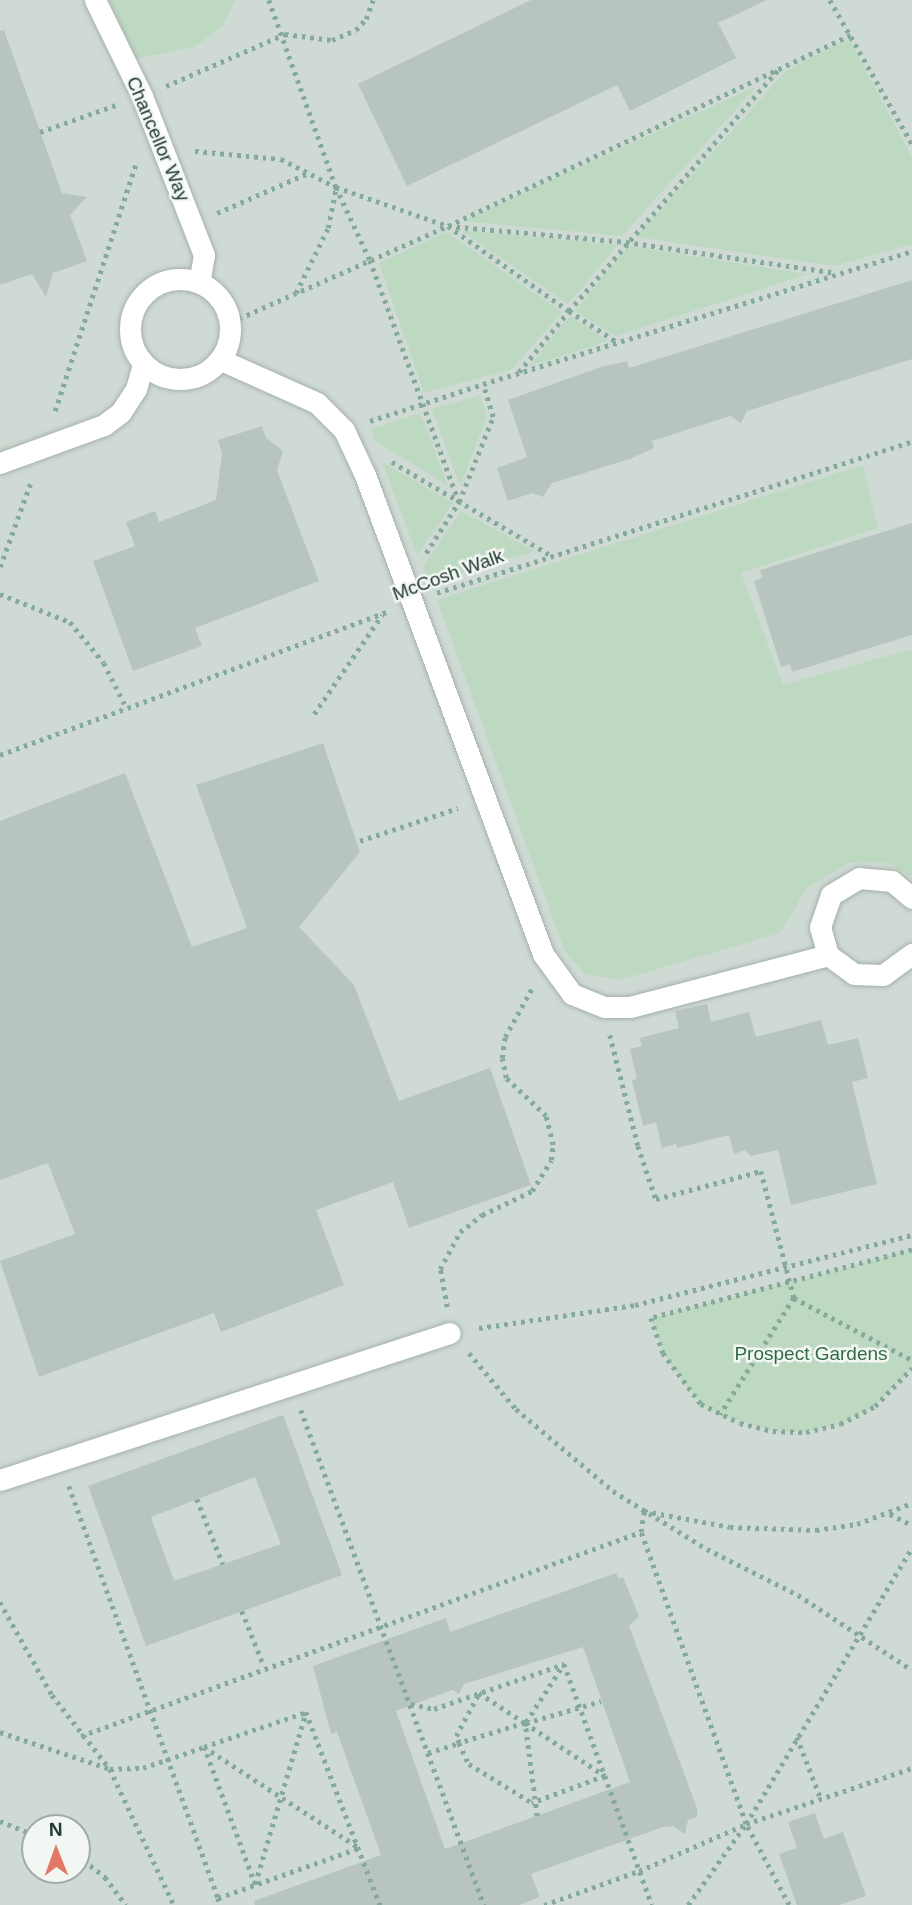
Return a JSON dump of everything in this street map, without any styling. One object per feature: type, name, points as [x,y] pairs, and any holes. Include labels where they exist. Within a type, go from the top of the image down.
[{"type":"lane","name":"Chancellor Way","points":[[95,0],[151,116],[193,224],[204,255],[199,282]]},
{"type":"lane","points":[[167,280],[199,282],[225,305],[231,322],[229,344],[221,360],[208,372],[174,380],[143,364],[130,334],[139,300],[167,280]]},
{"type":"lane","points":[[221,360],[317,403],[344,430],[365,475],[410,603],[543,954],[572,994],[604,1007],[629,1007],[828,956]]},
{"type":"lane","points":[[0,463],[104,425],[121,412],[136,388],[143,364]]},
{"type":"lane","points":[[912,898],[892,881],[876,877],[843,884],[823,910],[820,927],[828,956],[841,968],[869,977],[897,969],[912,954]]},
{"type":"lane","points":[[0,1480],[60,1463],[454,1332]]},
{"type":"path","points":[[269,0],[285,34],[336,187],[370,260],[459,502]]},
{"type":"path","points":[[40,132],[142,96],[285,34],[332,40],[356,30],[366,19],[373,0]]},
{"type":"path","points":[[830,0],[912,144]]},
{"type":"path","points":[[231,322],[448,226],[782,65],[851,35]]},
{"type":"path","points":[[519,373],[626,242],[782,65]]},
{"type":"path","points":[[0,567],[43,447],[151,116]]},
{"type":"path","points":[[163,148],[281,159],[336,187],[448,226],[626,242],[835,273]]},
{"type":"path","points":[[193,224],[309,172]]},
{"type":"path","points":[[296,293],[328,228],[336,187]]},
{"type":"path","points":[[448,226],[569,312],[617,342]]},
{"type":"path","points":[[344,430],[835,273],[912,251]]},
{"type":"path","points":[[422,558],[459,502],[492,417],[483,384]]},
{"type":"path","name":"McCosh Walk","points":[[0,755],[549,554],[912,442]]},
{"type":"path","points":[[382,455],[549,554]]},
{"type":"path","points":[[0,594],[70,622],[104,663],[126,707]]},
{"type":"path","points":[[314,714],[383,614]]},
{"type":"path","points":[[360,841],[485,799]]},
{"type":"path","points":[[539,979],[505,1037],[502,1058],[506,1078],[546,1116],[553,1145],[551,1160],[532,1191],[471,1222],[448,1249],[440,1269],[442,1293],[454,1332],[474,1362],[516,1409],[578,1466],[644,1511],[707,1549],[798,1595],[912,1670]]},
{"type":"path","points":[[604,1007],[638,1146],[656,1199],[761,1171],[794,1298],[912,1360]]},
{"type":"path","points":[[454,1332],[635,1305],[912,1235]]},
{"type":"path","points":[[912,1250],[651,1318],[663,1353],[701,1404],[720,1415],[773,1431],[806,1432],[840,1424],[875,1406],[912,1368]]},
{"type":"path","points":[[720,1415],[794,1298]]},
{"type":"path","points":[[301,1409],[383,1623],[484,1905]]},
{"type":"path","points":[[60,1463],[152,1708],[220,1905]]},
{"type":"path","points":[[197,1499],[223,1564]]},
{"type":"path","points":[[644,1511],[686,1521],[775,1531],[816,1531],[890,1514],[912,1503]]},
{"type":"path","points":[[644,1511],[642,1532],[746,1824],[789,1905]]},
{"type":"path","points":[[890,1514],[912,1525]]},
{"type":"path","points":[[81,1736],[264,1666],[642,1532]]},
{"type":"path","points":[[688,1905],[746,1824],[912,1548]]},
{"type":"path","points":[[0,1602],[20,1643],[81,1736],[110,1769],[174,1905]]},
{"type":"path","points":[[242,1611],[264,1666]]},
{"type":"path","points":[[411,1704],[434,1709],[564,1664]]},
{"type":"path","points":[[564,1664],[652,1905]]},
{"type":"path","points":[[537,1816],[532,1802],[526,1723],[564,1664]]},
{"type":"path","points":[[479,1693],[605,1776]]},
{"type":"path","points":[[479,1693],[456,1736],[469,1764],[532,1802]]},
{"type":"path","points":[[428,1753],[601,1701]]},
{"type":"path","points":[[0,1732],[110,1769],[143,1768],[306,1712]]},
{"type":"path","points":[[255,1885],[306,1712]]},
{"type":"path","points":[[306,1712],[380,1905]]},
{"type":"path","points":[[797,1736],[821,1799]]},
{"type":"path","points":[[204,1747],[359,1848]]},
{"type":"path","points":[[204,1747],[255,1885]]},
{"type":"path","points":[[544,1905],[639,1871],[746,1824],[912,1768]]},
{"type":"path","points":[[532,1802],[605,1776]]},
{"type":"path","points":[[0,1821],[21,1829]]},
{"type":"path","points":[[218,1898],[359,1848]]},
{"type":"path","points":[[91,1866],[105,1877],[126,1905]]},
{"type":"shaded area","points":[[0,0],[912,0],[912,1905],[0,1905]]},
{"type":"green space","points":[[110,0],[236,0],[222,27],[194,47],[136,59]]},
{"type":"green space","points":[[849,39],[912,157],[912,244],[834,266],[636,237],[787,70]]},
{"type":"green space","points":[[757,86],[622,236],[462,221]]},
{"type":"green space","points":[[460,230],[618,245],[568,304]]},
{"type":"green space","points":[[446,232],[562,312],[512,369],[424,393],[379,263]]},
{"type":"green space","points":[[628,246],[807,274],[616,336],[575,311]]},
{"type":"green space","points":[[570,316],[608,341],[529,366]]},
{"type":"green space","points":[[480,395],[487,416],[460,486],[432,409]]},
{"type":"green space","points":[[420,413],[448,486],[375,441],[371,429]]},
{"type":"green space","points":[[382,462],[453,503],[417,555]]},
{"type":"green space","points":[[863,465],[878,528],[741,573],[783,685],[912,649],[912,876],[885,862],[849,863],[807,888],[780,933],[620,980],[585,974],[565,952],[437,600]]},
{"type":"green space","points":[[461,511],[534,551],[429,583],[423,567]]},
{"type":"green space","name":"Prospect Gardens","points":[[912,1250],[912,1368],[875,1406],[840,1424],[806,1432],[773,1431],[720,1415],[701,1404],[686,1386],[663,1353],[651,1318]]},
{"type":"building","points":[[531,0],[767,0],[718,23],[736,58],[630,111],[617,85],[407,186],[358,84]]},
{"type":"building","points":[[4,30],[62,193],[87,197],[70,215],[87,261],[53,273],[46,297],[32,274],[0,285],[0,31]]},
{"type":"building","points":[[912,280],[912,359],[747,411],[741,423],[730,416],[652,441],[654,448],[630,459],[552,483],[543,497],[532,493],[508,501],[497,468],[527,457],[508,400],[601,367],[627,361],[629,368]]},
{"type":"building","points":[[262,426],[266,438],[283,451],[277,470],[319,581],[195,628],[202,646],[133,671],[93,561],[135,546],[126,522],[155,511],[159,522],[216,500],[222,453],[218,440]]},
{"type":"building","points":[[912,523],[912,635],[792,672],[790,664],[781,667],[754,581],[762,578],[760,570]]},
{"type":"building","points":[[323,743],[360,852],[299,927],[354,985],[399,1101],[490,1068],[531,1185],[409,1228],[393,1182],[316,1210],[344,1285],[221,1332],[214,1313],[39,1377],[0,1261],[75,1234],[48,1163],[0,1180],[0,821],[125,773],[192,947],[247,928],[196,785]]},
{"type":"building","points":[[707,1004],[711,1022],[749,1012],[756,1037],[821,1020],[828,1045],[858,1038],[868,1078],[852,1082],[877,1184],[791,1205],[778,1150],[751,1156],[745,1150],[734,1154],[729,1135],[677,1148],[676,1144],[662,1148],[656,1122],[643,1126],[632,1080],[637,1079],[630,1049],[642,1046],[640,1038],[679,1028],[675,1011]]},
{"type":"building","points":[[283,1415],[342,1575],[146,1646],[88,1486]],"holes":[[[255,1477],[281,1544],[174,1581],[151,1517]]]},
{"type":"building","points":[[616,1573],[619,1579],[623,1577],[639,1616],[629,1626],[697,1808],[697,1817],[688,1820],[685,1834],[673,1826],[663,1827],[531,1874],[540,1897],[519,1905],[255,1905],[254,1901],[381,1855],[337,1732],[331,1734],[313,1666],[446,1618],[450,1632]],"holes":[[[583,1647],[630,1782],[445,1849],[396,1711],[452,1690],[459,1694],[464,1684]]]},
{"type":"building","points":[[815,1813],[824,1839],[843,1832],[866,1896],[839,1905],[797,1905],[779,1854],[797,1848],[788,1822]]}]
